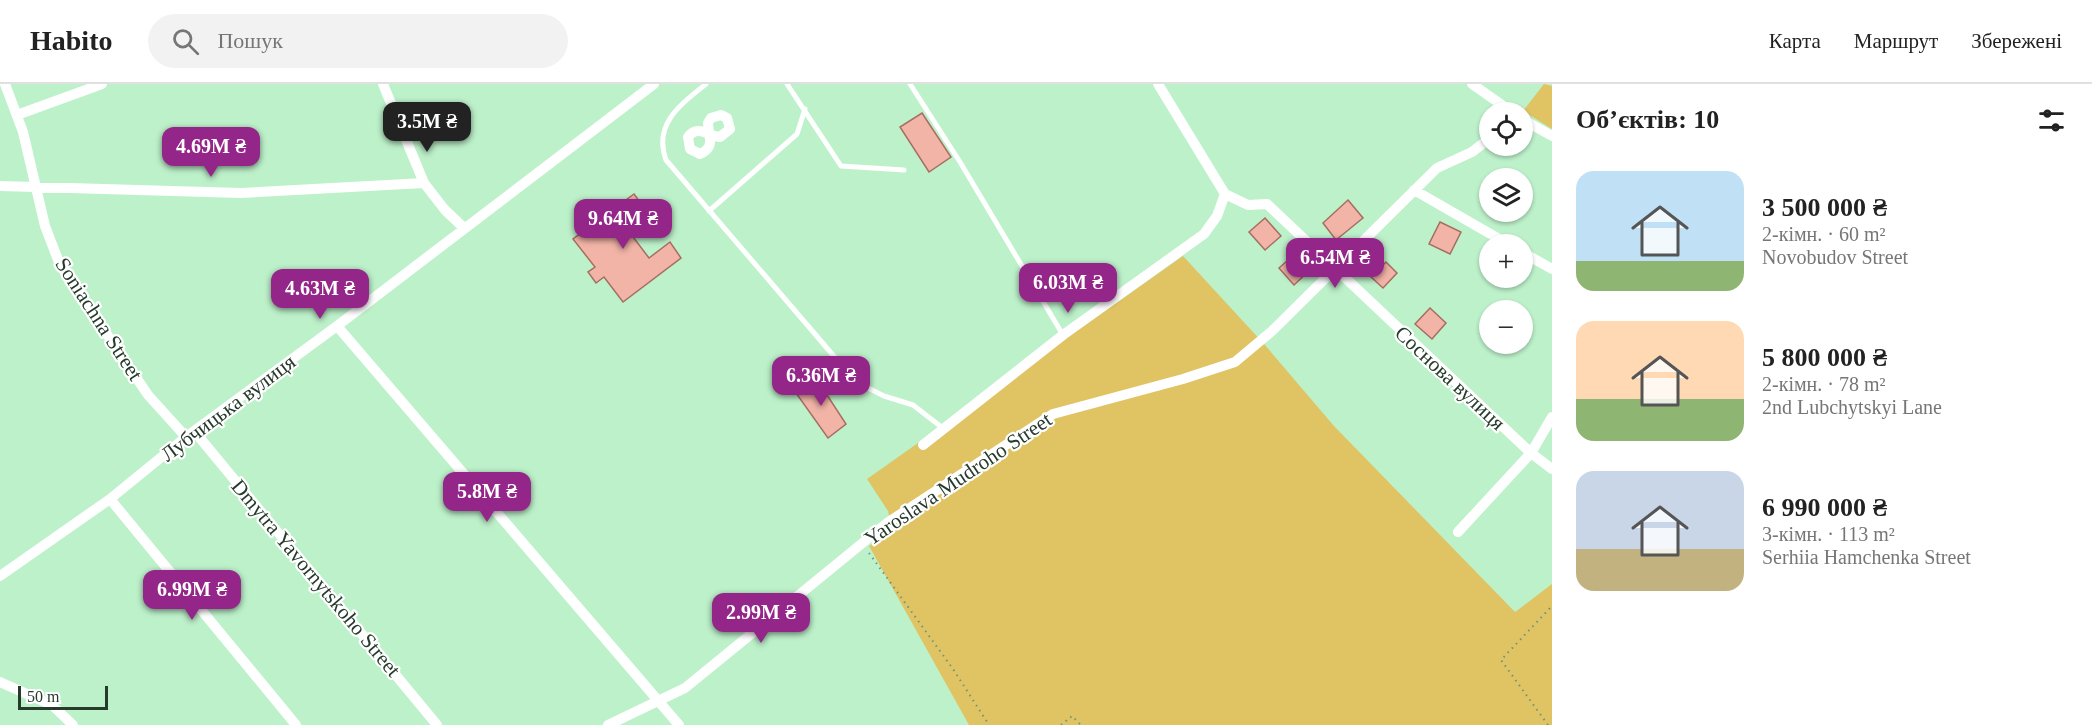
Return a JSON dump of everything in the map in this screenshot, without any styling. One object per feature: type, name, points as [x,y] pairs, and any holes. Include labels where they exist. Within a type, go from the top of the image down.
[{"type":"street","name":"Soniachna Street","points":[[5,84],[17,115],[45,226],[60,265],[148,395],[191,434]]},
{"type":"street","points":[[17,115],[102,84]]},
{"type":"street","points":[[383,84],[424,183],[445,210],[464,228]]},
{"type":"street","name":"Лубчицька вулиця","points":[[0,576],[110,499],[191,434],[337,326],[654,84]]},
{"type":"street","points":[[923,445],[1063,335],[1204,234],[1217,216],[1225,194],[1158,84]]},
{"type":"street","points":[[1472,84],[1498,102]]},
{"type":"street","points":[[709,133],[708,123],[711,118],[721,115],[726,118],[730,129],[726,135],[720,137],[697,130],[688,137],[690,149],[700,154],[708,149],[710,145],[709,133]]},
{"type":"street","points":[[1533,125],[1552,136]]},
{"type":"street","name":"Yaroslava Mudroho Street","points":[[608,725],[685,688],[887,523],[1053,414],[1183,379],[1235,362],[1272,331],[1437,168],[1479,147]]},
{"type":"street","points":[[0,186],[241,194],[424,183]]},
{"type":"street","points":[[1414,190],[1491,234]]},
{"type":"street","name":"Соснова вулиця","points":[[1225,194],[1248,205],[1267,204],[1531,453],[1552,469]]},
{"type":"street","points":[[1533,258],[1552,269]]},
{"type":"street","points":[[337,326],[679,725]]},
{"type":"street","points":[[1458,532],[1531,453],[1552,417]]},
{"type":"street","name":"Dmytra Yavornytskoho Street","points":[[191,434],[437,725]]},
{"type":"street","points":[[110,499],[296,725]]},
{"type":"street","points":[[0,682],[52,705],[73,725]]},
{"type":"lane","points":[[706,84],[672,115],[664,129],[661,146],[666,160],[856,382],[884,396],[914,405],[944,429]]},
{"type":"lane","points":[[787,84],[841,166],[904,170]]},
{"type":"lane","points":[[910,84],[960,162],[1063,335]]},
{"type":"lane","points":[[710,211],[796,134],[804,109]]},
{"type":"path","points":[[862,543],[953,669],[989,725]]},
{"type":"path","points":[[1548,725],[1501,660],[1552,606]]},
{"type":"path","points":[[1060,725],[1072,716],[1081,725]]},
{"type":"shaded area","points":[[1544,84],[1552,86],[1552,129],[1533,117],[1533,102],[1530,102]]},
{"type":"shaded area","points":[[1183,256],[1264,344],[1334,426],[1515,612],[1552,584],[1552,725],[969,725],[869,546],[892,529],[888,511],[867,479]]},
{"type":"building","points":[[922,113],[951,157],[929,172],[900,127]]},
{"type":"building","points":[[634,194],[651,217],[630,233],[649,258],[670,242],[681,258],[623,302],[604,277],[596,283],[588,272],[595,267],[573,239]]},
{"type":"building","points":[[1348,200],[1363,218],[1336,240],[1323,223]]},
{"type":"building","points":[[1265,218],[1281,236],[1265,250],[1249,232]]},
{"type":"building","points":[[1440,222],[1461,232],[1450,254],[1429,244]]},
{"type":"building","points":[[1296,253],[1311,269],[1294,285],[1279,268]]},
{"type":"building","points":[[1386,262],[1397,273],[1383,288],[1371,277]]},
{"type":"building","points":[[1430,308],[1446,323],[1432,339],[1415,324]]},
{"type":"building","points":[[814,375],[846,424],[828,438],[796,393],[807,386],[804,381]]}]
